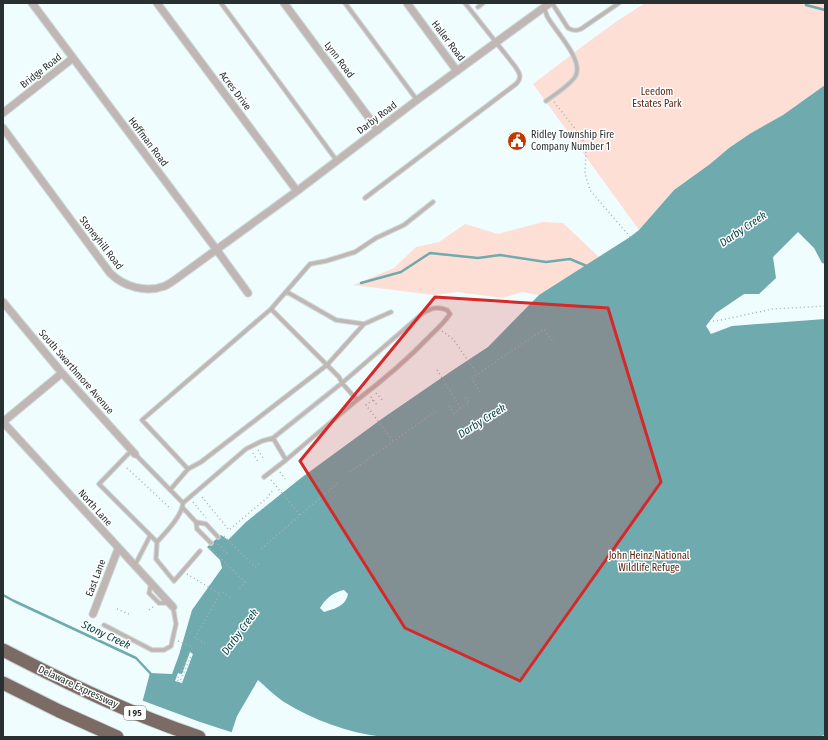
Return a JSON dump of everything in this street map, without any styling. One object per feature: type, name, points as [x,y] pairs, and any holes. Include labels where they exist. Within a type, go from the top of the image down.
[{"type":"highway","name":"Delaware Expressway","points":[[3,650],[72,685],[119,706],[199,737]]},
{"type":"highway","points":[[3,683],[59,711],[117,737]]},
{"type":"street","name":"Hoffman Road","points":[[32,3],[248,292]]},
{"type":"street","name":"Acres Drive","points":[[157,3],[297,191]]},
{"type":"street","name":"Lynn Road","points":[[284,3],[378,130]]},
{"type":"street","name":"Haller Road","points":[[407,3],[458,71]]},
{"type":"street","name":"Darby Road","points":[[216,249],[297,191],[547,4]]},
{"type":"street","name":"Bridge Road","points":[[3,113],[73,58]]},
{"type":"street","name":"Stoneyhill Road","points":[[3,128],[110,273],[120,281],[137,288],[146,289],[166,285],[216,249]]},
{"type":"street","name":"South Swarthmore Avenue","points":[[3,302],[62,373],[133,452]]},
{"type":"street","points":[[3,422],[62,373]]},
{"type":"street","name":"North Lane","points":[[3,422],[170,605]]},
{"type":"street","name":"East Lane","points":[[93,614],[118,549]]},
{"type":"lane","points":[[221,3],[337,161]]},
{"type":"lane","points":[[345,3],[417,100]]},
{"type":"lane","points":[[365,198],[516,84],[520,78],[518,71],[465,3]]},
{"type":"lane","points":[[478,7],[483,3]]},
{"type":"lane","points":[[547,4],[568,28],[572,31],[577,31],[619,3]]},
{"type":"lane","points":[[546,101],[571,81],[576,75],[577,68],[574,57],[547,16],[547,4]]},
{"type":"lane","points":[[188,469],[142,420],[271,309],[310,264],[326,261],[355,252],[376,238],[404,224],[433,202]]},
{"type":"lane","points":[[287,292],[336,320],[364,324]]},
{"type":"lane","points":[[183,502],[246,449],[262,441],[273,438],[342,383],[423,313],[432,308],[442,308],[448,310],[450,314],[419,347],[372,388],[265,476]]},
{"type":"lane","points":[[271,309],[339,377],[342,383],[357,400]]},
{"type":"lane","points":[[170,490],[188,469],[201,462],[327,365],[364,324],[391,312]]},
{"type":"lane","points":[[273,438],[286,460]]},
{"type":"lane","points":[[157,542],[99,484],[133,452],[183,502],[183,508],[157,542],[156,559],[174,580],[183,572],[200,551]]},
{"type":"lane","points":[[183,508],[196,522],[197,529],[212,543]]},
{"type":"lane","points":[[196,522],[206,524],[218,537]]},
{"type":"lane","points":[[134,566],[150,536]]},
{"type":"lane","points":[[104,625],[152,650],[164,650],[171,646],[176,624],[170,605]]},
{"type":"path","points":[[550,98],[581,136],[586,149],[585,174],[590,190],[630,238]]},
{"type":"path","points":[[709,321],[716,321],[772,309],[825,306]]},
{"type":"path","points":[[438,328],[453,339],[477,374]]},
{"type":"path","points":[[480,392],[472,378],[544,329],[554,343]]},
{"type":"path","points":[[437,370],[461,408]]},
{"type":"path","points":[[372,388],[383,401]]},
{"type":"path","points":[[367,392],[377,405]]},
{"type":"path","points":[[449,406],[454,413],[469,403],[465,397]]},
{"type":"path","points":[[373,400],[366,405],[393,441]]},
{"type":"path","points":[[350,472],[436,411]]},
{"type":"path","points":[[254,445],[263,458]]},
{"type":"path","points":[[250,447],[258,462]]},
{"type":"path","points":[[127,468],[171,509]]},
{"type":"path","points":[[276,468],[285,479]]},
{"type":"path","points":[[265,476],[300,515]]},
{"type":"path","points":[[260,549],[339,482]]},
{"type":"path","points":[[202,497],[229,530],[268,497],[272,491]]},
{"type":"path","points":[[194,503],[210,522]]},
{"type":"path","points":[[224,536],[255,567],[261,562]]},
{"type":"path","points":[[207,545],[245,582],[239,589]]},
{"type":"path","points":[[183,572],[220,594],[222,592],[233,599]]},
{"type":"path","points":[[206,644],[196,638],[220,594]]},
{"type":"path","points":[[117,609],[129,614]]},
{"type":"path","points":[[173,638],[192,646],[177,680],[180,681],[192,654]]},
{"type":"highlighted area","points":[[435,297],[608,308],[661,482],[520,681],[405,628],[300,461]]},
{"type":"green space","name":"Leedom Estates Park","points":[[645,3],[825,3],[825,85],[783,115],[751,133],[729,148],[674,190],[639,230],[533,84],[602,32]]},
{"type":"green space","points":[[543,222],[563,223],[599,257],[539,295],[522,292],[503,298],[458,292],[434,295],[353,285],[394,268],[416,247],[439,242],[465,224],[498,234]]},
{"type":"water","name":"John Heinz National Wildlife Refuge","points":[[825,85],[825,264],[822,263],[814,248],[798,232],[773,257],[776,278],[759,294],[744,294],[716,313],[706,326],[711,334],[732,326],[825,319],[825,735],[817,737],[383,737],[344,729],[319,720],[284,702],[258,680],[237,716],[230,737],[133,737],[150,673],[172,674],[192,610],[222,568],[220,560],[207,547],[221,535],[228,540],[246,522],[301,478],[383,418],[488,347],[539,295],[630,237],[639,230],[674,190],[729,148],[751,133],[783,115]],"holes":[[[344,590],[348,594],[345,601],[335,608],[324,612],[320,608],[324,602],[336,592]]]},
{"type":"pier","points":[[190,652],[193,654],[182,683],[175,681],[178,673],[182,674]]},
{"type":"pier","points":[[141,700],[234,733],[232,737],[131,737]]},
{"type":"waterway","points":[[806,5],[825,10]]},
{"type":"waterway","points":[[361,283],[401,272],[430,253],[478,258],[500,255],[546,262],[570,259],[589,267]]},
{"type":"waterway","name":"Stony Creek","points":[[3,595],[136,658],[151,674]]},
{"type":"place","name":"Ridley Township Fire Company Number 1","points":[[517,141]]},
{"type":"water label","name":"Darby Creek","points":[[743,229]]},
{"type":"water label","name":"Darby Creek","points":[[482,421]]},
{"type":"water label","name":"Darby Creek","points":[[240,632]]}]
